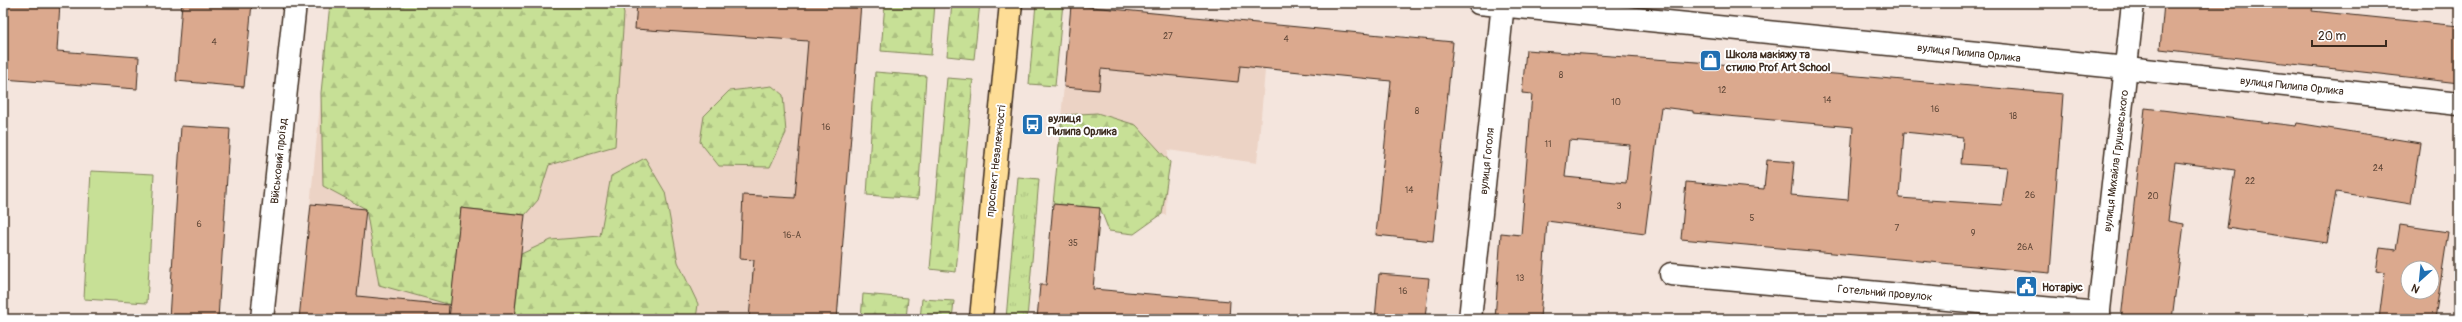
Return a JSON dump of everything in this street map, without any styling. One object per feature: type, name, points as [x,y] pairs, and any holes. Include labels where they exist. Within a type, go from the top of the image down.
[{"type":"main road","name":"проспект Незалежності","points":[[981,319],[1011,3]]},
{"type":"street","name":"Військовий проїзд","points":[[262,319],[295,3]]},
{"type":"street","name":"вулиця Пилипа Орлика","points":[[1479,3],[1503,4],[2127,68],[2459,104]]},
{"type":"street","name":"вулиця Михайла Грушевського","points":[[2098,316],[2127,68],[2133,3]]},
{"type":"street","name":"вулиця Гоголя","points":[[1470,319],[1503,4]]},
{"type":"street","name":"Готельний провулок","points":[[1671,274],[2098,316]]},
{"type":"shaded area","points":[[330,3],[861,3],[837,319],[299,319]]},
{"type":"shaded area","points":[[1071,5],[1269,24],[1257,163],[1168,150],[1166,215],[1100,208],[1094,289],[1230,301],[1229,319],[1037,319],[1040,285],[1047,279]]},
{"type":"green space","points":[[330,3],[622,3],[624,14],[615,146],[549,165],[538,200],[525,215],[461,208],[451,305],[379,285],[366,209],[323,186],[321,93]]},
{"type":"green space","points":[[885,3],[935,3],[931,55],[881,51]]},
{"type":"green space","points":[[952,3],[980,3],[974,59],[947,56]]},
{"type":"green space","points":[[1036,3],[1063,3],[1055,86],[1029,84]]},
{"type":"green space","points":[[875,72],[926,76],[918,199],[867,195]]},
{"type":"green space","points":[[947,78],[973,80],[956,272],[930,269]]},
{"type":"green space","points":[[772,86],[783,95],[786,133],[770,167],[719,166],[700,142],[704,116],[729,91]]},
{"type":"green space","points":[[1097,113],[1136,125],[1170,162],[1162,214],[1134,234],[1109,231],[1100,208],[1053,204],[1062,115]]},
{"type":"green space","points":[[645,158],[665,192],[678,262],[698,304],[696,319],[514,319],[521,254],[551,240],[600,236],[611,176]]},
{"type":"green space","points":[[91,171],[154,174],[147,303],[84,299]]},
{"type":"green space","points":[[1018,177],[1039,179],[1027,319],[1006,319]]},
{"type":"green space","points":[[863,294],[908,298],[906,319],[861,319]]},
{"type":"green space","points":[[922,299],[954,301],[952,319],[920,319]]},
{"type":"building","points":[[3,3],[60,3],[57,51],[139,57],[137,89],[3,79]]},
{"type":"building","points":[[182,3],[252,3],[244,87],[176,81]]},
{"type":"building","points":[[637,3],[861,3],[837,319],[749,319],[754,260],[740,259],[743,195],[795,198],[808,41],[635,29]]},
{"type":"building","points":[[2164,3],[2289,3],[2313,5],[2312,11],[2459,26],[2459,83],[2160,49]]},
{"type":"building","points":[[1071,5],[1453,42],[1433,241],[1376,235],[1391,81],[1240,66],[1238,82],[1101,69],[1099,90],[1064,87]]},
{"type":"building","points":[[1526,50],[1697,62],[2063,94],[2050,273],[1681,239],[1686,182],[1764,189],[1767,160],[1794,162],[1791,195],[1848,200],[1853,127],[1693,113],[1693,111],[1661,107],[1645,234],[1547,221],[1540,319],[1495,319],[1501,233],[1521,235],[1532,94],[1522,93]],"holes":[[[1904,132],[1963,138],[1961,164],[2007,167],[2002,205],[1899,198]],[[1569,140],[1630,145],[1626,183],[1565,177]]]},
{"type":"building","points":[[2145,108],[2296,126],[2297,123],[2420,143],[2411,204],[2336,192],[2327,243],[2227,228],[2235,170],[2175,162],[2168,221],[2184,224],[2172,319],[2121,319]]},
{"type":"building","points":[[181,126],[230,129],[218,319],[169,319]]},
{"type":"building","points":[[311,204],[366,209],[357,296],[449,305],[448,319],[299,319]]},
{"type":"building","points":[[1053,204],[1100,208],[1093,289],[1230,301],[1229,319],[1037,319],[1040,285],[1046,285]]},
{"type":"building","points":[[461,208],[525,215],[514,319],[449,319]]},
{"type":"building","points":[[2400,225],[2448,232],[2440,286],[2440,260],[2400,260],[2400,300],[2438,300],[2435,319],[2379,319],[2385,273],[2376,271],[2380,248],[2396,250]]},
{"type":"building","points":[[1379,274],[1429,278],[1425,319],[1375,319]]},
{"type":"place","name":"Школа макіяжу та стилю Prof Art School","points":[[1710,60]]},
{"type":"place","name":"вулиця Пилипа Орлика","points":[[1032,124]]},
{"type":"place","name":"Нотаріус","points":[[2027,287]]}]
